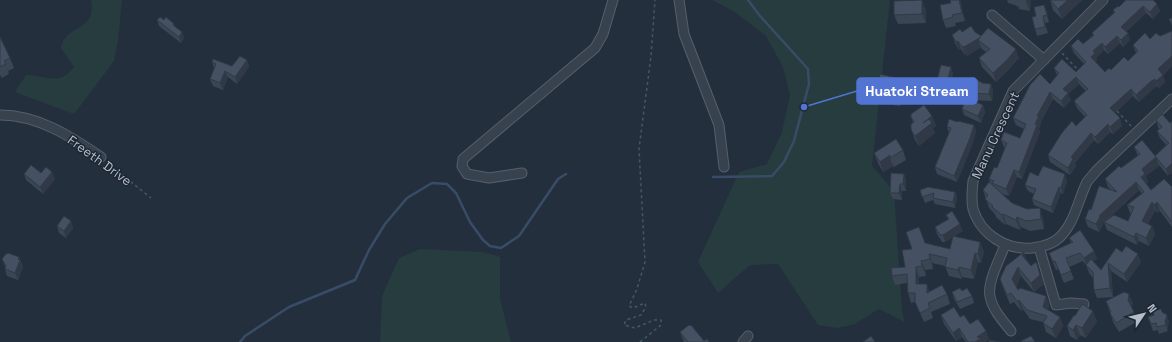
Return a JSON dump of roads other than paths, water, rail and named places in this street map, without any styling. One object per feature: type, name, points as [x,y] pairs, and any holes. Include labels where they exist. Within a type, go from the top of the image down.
[{"type":"street","points":[[522,173],[488,178],[467,174],[462,166],[463,159],[595,48],[603,34],[613,0]]},
{"type":"street","points":[[679,0],[684,34],[719,125],[724,167]]},
{"type":"street","name":"Manu Crescent","points":[[1103,0],[1013,91],[973,181],[973,208],[978,220],[990,235],[1005,245],[1024,248],[1039,247],[1052,243],[1060,237],[1071,220],[1088,181],[1097,170],[1172,99]]},
{"type":"street","points":[[992,15],[1044,60]]},
{"type":"street","name":"Freeth Drive","points":[[0,115],[23,117],[56,129],[101,157]]},
{"type":"street","points":[[1005,245],[990,286],[990,297],[996,311],[1011,331]]},
{"type":"street","points":[[1039,247],[1056,305],[1071,303],[1084,304]]},
{"type":"waterway","points":[[713,177],[772,176],[784,162],[794,141],[809,84],[808,69],[760,16],[748,0]]},
{"type":"waterway","points":[[240,342],[245,336],[289,307],[355,280],[369,250],[385,224],[407,198],[432,183],[447,184],[456,193],[470,222],[483,240],[490,246],[501,248],[519,236],[558,179],[566,174]]},
{"type":"place","name":"Huatoki Stream","points":[[804,107]]}]
